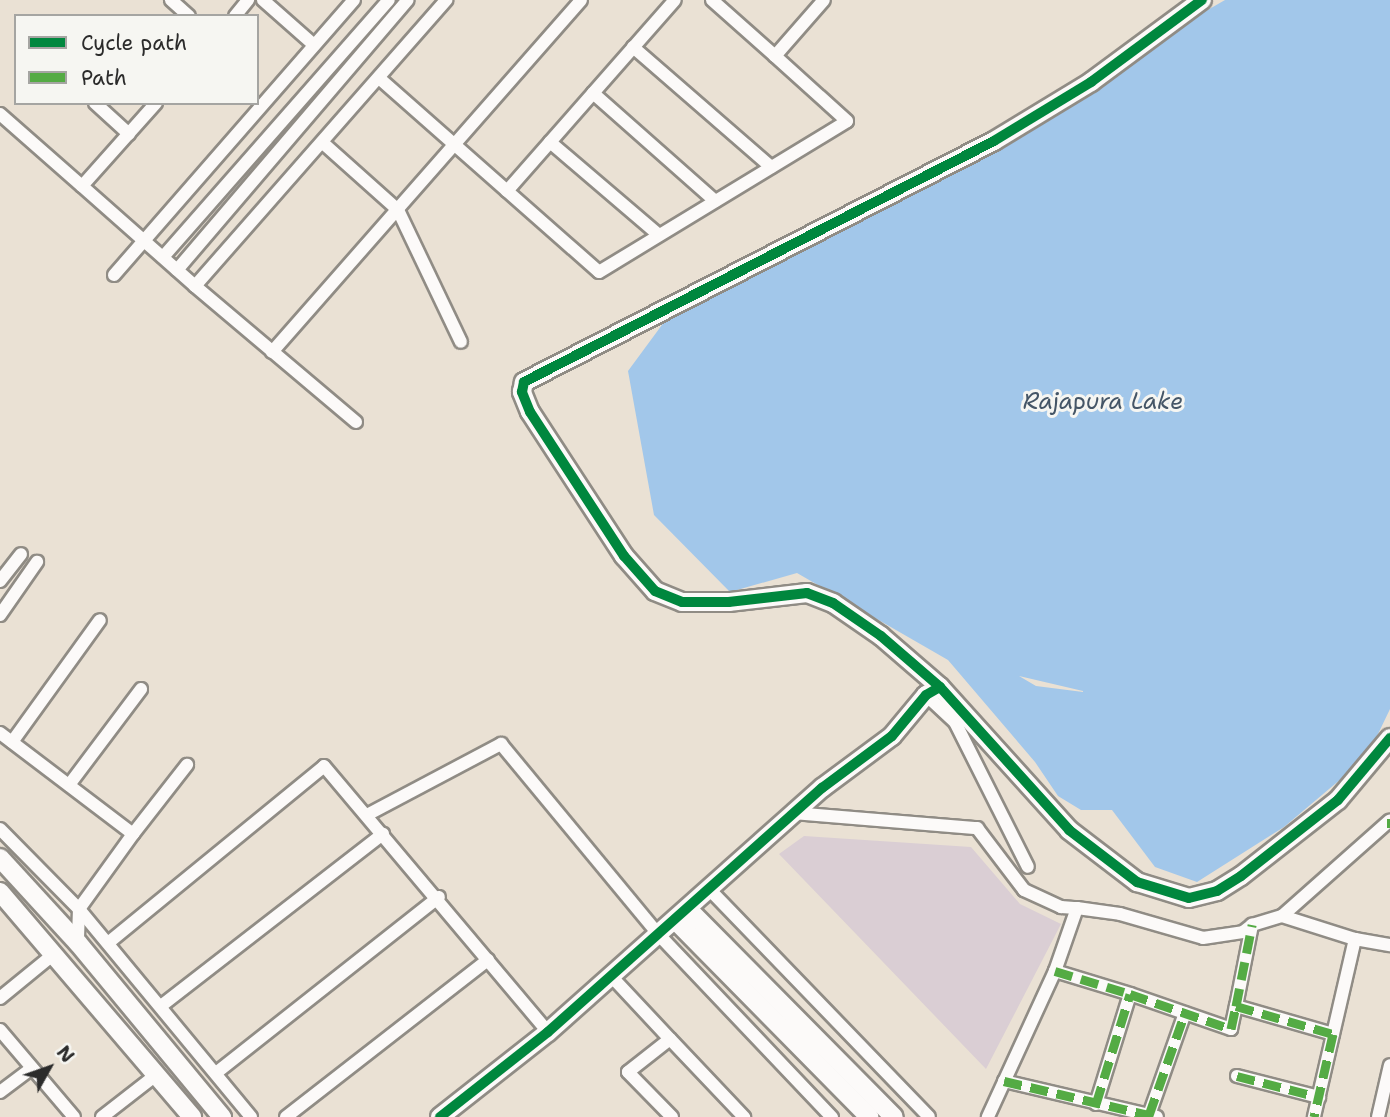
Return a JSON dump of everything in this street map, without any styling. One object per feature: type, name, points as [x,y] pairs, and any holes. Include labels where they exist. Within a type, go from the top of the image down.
[{"type":"street","points":[[171,0],[187,14]]},
{"type":"street","points":[[236,14],[248,0]]},
{"type":"street","points":[[263,0],[314,45]]},
{"type":"street","points":[[114,275],[354,0]]},
{"type":"street","points":[[163,257],[388,0]]},
{"type":"street","points":[[177,270],[408,0]]},
{"type":"street","points":[[195,286],[446,0]]},
{"type":"street","points":[[272,352],[581,0]]},
{"type":"street","points":[[507,191],[674,0]]},
{"type":"street","points":[[379,78],[598,272],[847,121],[712,0]]},
{"type":"street","points":[[1202,0],[1091,82],[994,141],[524,382],[522,392],[530,412],[624,556],[655,591],[682,602],[729,602],[775,593],[807,593],[833,603],[881,636],[1069,830],[1137,882],[1189,898],[1217,891],[1241,876],[1338,800],[1390,738]]},
{"type":"street","points":[[775,56],[819,2]]},
{"type":"street","points":[[633,47],[771,167]]},
{"type":"street","points":[[593,93],[715,201]]},
{"type":"street","points":[[97,105],[129,134]]},
{"type":"street","points":[[82,186],[154,105]]},
{"type":"street","points":[[0,114],[195,286],[356,422]]},
{"type":"street","points":[[550,142],[659,235]]},
{"type":"street","points":[[323,143],[398,210],[461,342]]},
{"type":"street","points":[[0,581],[21,554]]},
{"type":"street","points":[[0,615],[37,562]]},
{"type":"street","points":[[12,743],[100,620]]},
{"type":"street","points":[[69,785],[141,689]]},
{"type":"street","points":[[440,1117],[548,1032],[660,936],[793,813],[856,760],[892,736],[933,691]]},
{"type":"street","points":[[933,691],[955,722],[1028,867]]},
{"type":"street","points":[[0,733],[133,834]]},
{"type":"street","points":[[367,815],[501,744],[660,936],[832,1117]]},
{"type":"street","points":[[78,943],[79,909],[187,765]]},
{"type":"street","points":[[108,943],[324,766],[439,897],[548,1032]]},
{"type":"street","points":[[793,813],[977,828],[1024,890],[1060,907],[1120,914],[1203,938],[1243,932],[1252,925],[1282,916],[1389,822]]},
{"type":"street","points":[[0,829],[79,909],[251,1117]]},
{"type":"street","points":[[161,1006],[383,834]]},
{"type":"street","points":[[0,858],[78,943],[222,1117]]},
{"type":"street","points":[[710,890],[929,1117]]},
{"type":"street","points":[[0,892],[55,953],[192,1117]]},
{"type":"street","points":[[216,1073],[439,897]]},
{"type":"street","points":[[988,1117],[1055,971],[1077,908]]},
{"type":"street","points":[[48,909],[79,909]]},
{"type":"street","points":[[683,916],[869,1117]]},
{"type":"street","points":[[683,916],[894,1117]]},
{"type":"street","points":[[1282,916],[1356,939],[1390,946]]},
{"type":"street","points":[[1055,971],[1231,1029],[1252,925]]},
{"type":"street","points":[[1314,1117],[1356,939]]},
{"type":"street","points":[[0,998],[55,953]]},
{"type":"street","points":[[286,1117],[488,960]]},
{"type":"street","points":[[612,977],[744,1117]]},
{"type":"street","points":[[1096,1104],[1130,994]]},
{"type":"street","points":[[1236,1006],[1333,1034]]},
{"type":"street","points":[[1004,1081],[1153,1116],[1185,1013]]},
{"type":"street","points":[[0,1030],[74,1117]]},
{"type":"street","points":[[670,1039],[628,1072],[672,1117]]},
{"type":"street","points":[[1378,1117],[1390,1065]]},
{"type":"street","points":[[0,1093],[32,1068]]},
{"type":"street","points":[[102,1117],[156,1075]]},
{"type":"street","points":[[1237,1076],[1319,1097]]},
{"type":"shaded area","points":[[804,836],[971,847],[1020,904],[1061,924],[986,1069],[779,854]]},
{"type":"water","name":"Rajapura Lake","points":[[1225,0],[1390,0],[1390,709],[1367,757],[1284,827],[1197,882],[1155,867],[1112,810],[1081,810],[1058,796],[1035,762],[948,660],[797,573],[730,592],[654,515],[628,371],[684,295],[849,217]],"holes":[[[1019,676],[1083,691],[1036,686]]]},
{"type":"marked path","points":[[1236,1006],[1252,925]]},
{"type":"marked path","points":[[1055,971],[1130,994]]},
{"type":"marked path","points":[[1096,1104],[1130,994],[1231,1029],[1236,1006],[1333,1034],[1314,1117]]},
{"type":"marked path","points":[[1149,1115],[1185,1013]]},
{"type":"marked path","points":[[1237,1076],[1319,1097]]},
{"type":"marked path","points":[[1004,1081],[1157,1117]]},
{"type":"cycle path","points":[[940,687],[881,636],[833,603],[807,593],[729,602],[682,602],[655,591],[624,556],[530,412],[522,392],[524,382],[994,141],[1091,82],[1202,0]]},
{"type":"cycle path","points":[[440,1117],[548,1032],[822,788],[892,736],[926,695],[940,687],[1069,830],[1137,882],[1189,898],[1217,891],[1241,876],[1338,800],[1390,738]]}]
